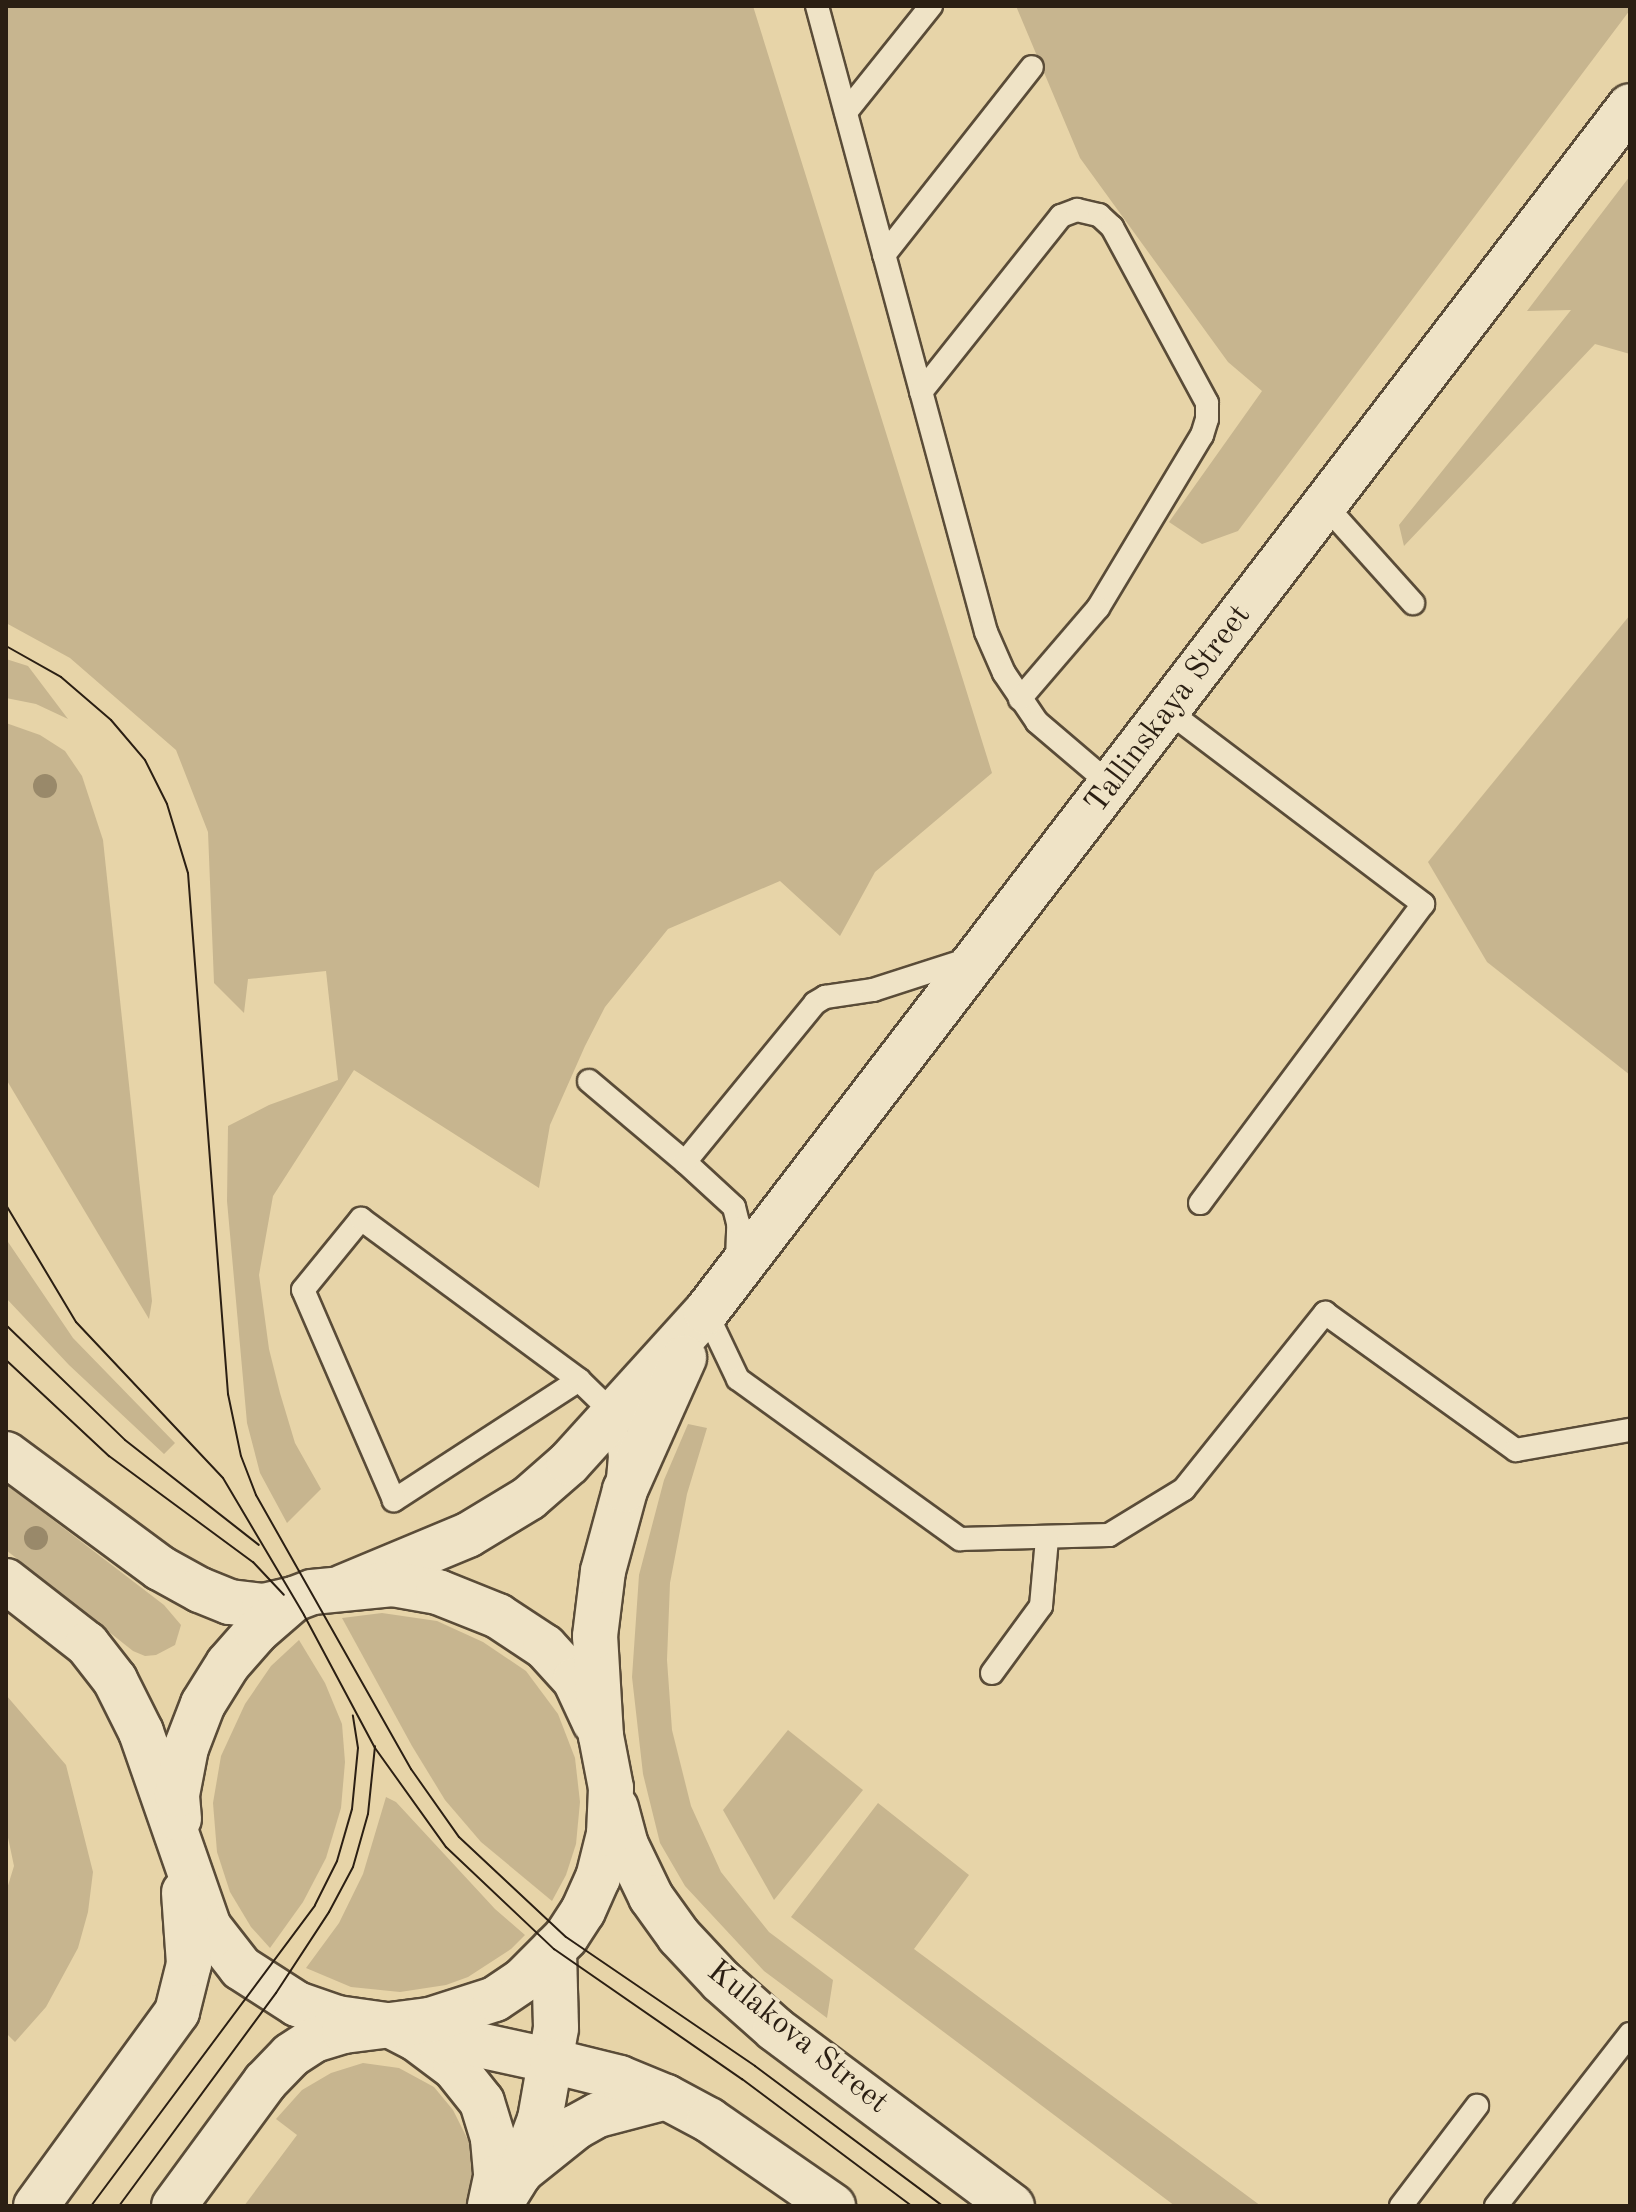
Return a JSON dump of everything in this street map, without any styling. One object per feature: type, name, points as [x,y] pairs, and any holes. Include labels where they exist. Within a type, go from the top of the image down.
[{"type":"main road","name":"Tallinskaya Street","points":[[36,2206],[177,2012],[189,1964],[177,1795],[186,1748],[203,1704],[246,1642],[294,1599],[343,1587],[468,1535],[511,1510],[548,1483],[706,1312],[985,952],[1630,106]]},
{"type":"main road","name":"Tallinskaya Street","points":[[174,2206],[265,2082],[291,2055],[314,2040],[430,2020],[480,2006],[523,1980],[554,1949],[583,1911],[598,1878],[609,1834],[611,1788],[601,1736],[595,1636],[603,1571],[615,1524],[648,1434],[706,1312]]},
{"type":"main road","points":[[6,1454],[160,1568],[200,1590],[230,1602],[264,1606],[294,1599]]},
{"type":"main road","points":[[6,1581],[87,1644],[115,1680],[141,1732],[181,1853]]},
{"type":"main road","name":"Tallinskaya Street","points":[[343,1587],[393,1584],[438,1592],[498,1616],[545,1647],[575,1680],[601,1736]]},
{"type":"main road","name":"Kulakova Street","points":[[611,1788],[626,1845],[646,1889],[679,1936],[721,1981],[775,2029],[1012,2206]]},
{"type":"main road","name":"Tallinskaya Street","points":[[181,1853],[209,1927],[241,1968],[297,2004],[351,2022],[387,2025]]},
{"type":"main road","points":[[509,2190],[540,2119],[552,2061],[556,2028],[554,1949]]},
{"type":"main road","points":[[387,2025],[620,2078],[666,2097],[709,2120],[833,2206]]},
{"type":"main road","points":[[387,2025],[415,2038],[455,2068],[482,2102],[493,2139],[496,2177],[490,2206]]},
{"type":"main road","points":[[509,2190],[576,2127],[598,2115],[666,2097]]},
{"type":"lane","points":[[817,6],[986,632],[1004,673],[1037,722],[1111,785]]},
{"type":"lane","points":[[846,112],[931,6]]},
{"type":"lane","points":[[884,255],[1032,67]]},
{"type":"lane","points":[[921,392],[1061,216],[1077,210],[1099,215],[1112,227],[1207,403],[1207,419],[1202,435],[1098,608],[1020,699]]},
{"type":"lane","points":[[1325,505],[1413,603]]},
{"type":"lane","points":[[1168,711],[1423,904],[1200,1203]]},
{"type":"lane","points":[[685,1162],[815,1003],[939,971],[985,952]]},
{"type":"lane","points":[[589,1081],[734,1207],[739,1253],[735,1275]]},
{"type":"lane","points":[[579,1380],[394,1500],[303,1290],[361,1219],[579,1380],[614,1414],[620,1456],[615,1524]]},
{"type":"lane","points":[[706,1312],[738,1379],[960,1539],[1109,1535],[1184,1489],[1325,1313],[1516,1450],[1630,1430]]},
{"type":"lane","points":[[992,1673],[1041,1606],[1047,1539]]},
{"type":"lane","points":[[1496,2206],[1630,2034]]},
{"type":"lane","points":[[1401,2206],[1477,2106]]},
{"type":"shaded area","points":[[6,6],[753,6],[992,773],[875,872],[840,936],[780,881],[668,929],[605,1007],[585,1046],[550,1125],[539,1188],[354,1070],[273,1196],[259,1275],[269,1349],[280,1393],[295,1443],[321,1489],[287,1523],[260,1473],[247,1423],[227,1201],[228,1126],[269,1105],[338,1080],[326,971],[248,979],[244,1013],[214,983],[208,832],[176,750],[70,658],[6,623]]},
{"type":"shaded area","points":[[1016,6],[1630,6],[1630,10],[1238,531],[1202,544],[1169,522],[1262,391],[1228,362],[1080,158]]},
{"type":"shaded area","points":[[1630,176],[1630,354],[1595,344],[1404,546],[1399,525],[1571,310],[1527,311]]},
{"type":"shaded area","points":[[1630,615],[1630,1075],[1487,962],[1428,862]]},
{"type":"shaded area","points":[[6,659],[28,666],[68,719],[36,704],[6,698]]},
{"type":"shaded area","points":[[6,723],[40,735],[65,751],[82,776],[103,840],[152,1301],[149,1319],[6,1079]]},
{"type":"shaded area","points":[[6,1239],[73,1338],[175,1443],[164,1454],[69,1365],[6,1298]]},
{"type":"shaded area","points":[[688,1424],[707,1428],[687,1494],[670,1583],[667,1660],[672,1730],[691,1806],[721,1872],[769,1932],[833,1980],[827,2018],[764,1971],[685,1886],[660,1843],[643,1774],[632,1677],[639,1575],[664,1480]]},
{"type":"shaded area","points":[[6,1484],[164,1605],[181,1625],[175,1645],[156,1655],[145,1656],[133,1651],[6,1550]]},
{"type":"shaded area","points":[[382,1613],[437,1621],[483,1642],[526,1671],[558,1714],[575,1758],[580,1802],[576,1844],[566,1875],[552,1901],[481,1842],[445,1800],[412,1746],[342,1618]]},
{"type":"shaded area","points":[[299,1640],[325,1683],[342,1724],[345,1762],[341,1808],[326,1858],[303,1902],[270,1948],[251,1927],[230,1892],[217,1852],[213,1803],[221,1756],[245,1704],[271,1666]]},
{"type":"shaded area","points":[[6,1695],[66,1765],[93,1872],[88,1912],[78,1948],[46,2007],[15,2042],[6,2033],[6,1892],[14,1866],[6,1828]]},
{"type":"shaded area","points":[[788,1730],[863,1790],[774,1900],[723,1810]]},
{"type":"shaded area","points":[[386,1797],[396,1802],[495,1909],[525,1935],[511,1949],[468,1977],[446,1985],[400,1992],[351,1987],[306,1968],[339,1923],[363,1874]]},
{"type":"shaded area","points":[[878,1803],[969,1875],[914,1949],[1261,2206],[1175,2206],[791,1917]]},
{"type":"shaded area","points":[[363,2063],[399,2068],[434,2087],[453,2110],[469,2142],[474,2180],[466,2206],[244,2206],[297,2135],[276,2119],[302,2090],[331,2073]]},
{"type":"tram line","points":[[6,646],[61,677],[111,720],[145,760],[167,804],[188,873],[228,1394],[241,1456],[256,1495],[411,1769],[459,1837],[566,1937],[755,2066],[943,2206]]},
{"type":"tram line","points":[[6,1205],[76,1322],[223,1478],[304,1615],[375,1748],[446,1847],[554,1949],[742,2079],[912,2206]]},
{"type":"tram line","points":[[6,1325],[125,1440],[259,1545]]},
{"type":"tram line","points":[[6,1360],[109,1456],[253,1562],[284,1595]]},
{"type":"tram line","points":[[91,2206],[315,1905],[337,1861],[352,1809],[358,1748],[353,1715]]},
{"type":"tram line","points":[[119,2206],[276,1993],[329,1912],[353,1867],[368,1814],[375,1746]]}]
